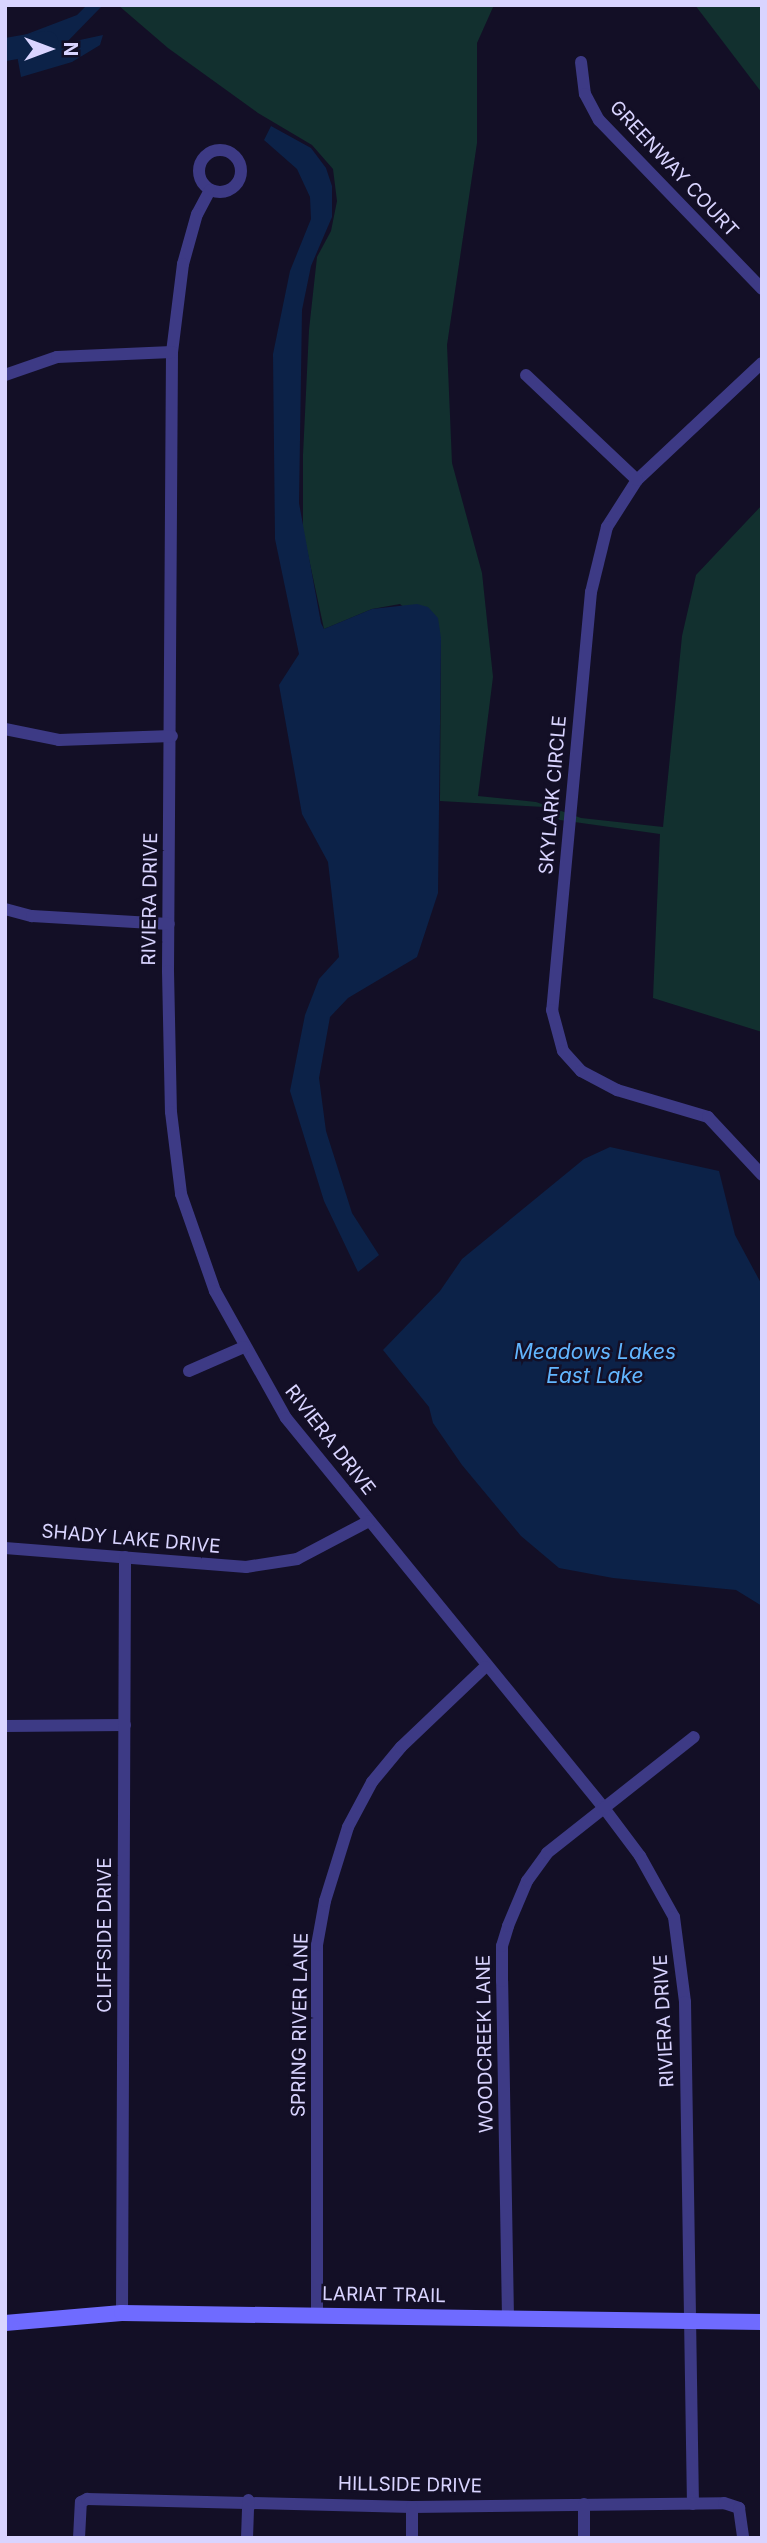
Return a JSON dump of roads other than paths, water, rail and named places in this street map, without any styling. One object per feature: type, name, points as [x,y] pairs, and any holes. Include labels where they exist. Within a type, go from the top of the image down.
[{"type":"street","name":"GREENWAY COURT","points":[[581,62],[585,94],[599,120],[762,289]]},
{"type":"street","name":"RIVIERA DRIVE","points":[[210,190],[197,214],[183,264],[172,352],[169,924],[174,1158],[189,1225],[215,1291],[286,1418],[485,1667],[604,1808],[656,1882],[679,1939],[685,2002],[693,2504]]},
{"type":"street","points":[[5,375],[57,357],[172,352]]},
{"type":"street","name":"SKYLARK CIRCLE","points":[[762,363],[637,481],[607,527],[591,592],[553,965],[552,1024],[563,1051],[581,1071],[617,1090],[708,1117],[762,1175]]},
{"type":"street","points":[[526,375],[637,481]]},
{"type":"street","points":[[5,729],[59,740],[172,737]]},
{"type":"street","points":[[5,909],[32,916],[169,924]]},
{"type":"street","points":[[189,1371],[244,1347]]},
{"type":"street","name":"SHADY LAKE DRIVE","points":[[5,1548],[125,1557],[203,1567],[278,1563],[321,1548],[369,1521]]},
{"type":"street","name":"CLIFFSIDE DRIVE","points":[[122,2313],[125,1557]]},
{"type":"street","name":"SPRING RIVER LANE","points":[[317,2315],[317,1945],[333,1870],[372,1782],[401,1746],[485,1667]]},
{"type":"street","points":[[5,1726],[125,1725]]},
{"type":"street","name":"WOODCREEK LANE","points":[[508,2318],[502,1946],[527,1881],[547,1853],[694,1737]]},
{"type":"street","name":"LARIAT TRAIL","points":[[5,2322],[122,2313],[762,2322]]},
{"type":"street","points":[[247,2538],[248,2500]]},
{"type":"street","name":"HILLSIDE DRIVE","points":[[79,2538],[81,2502],[248,2500],[412,2507],[724,2503],[739,2508],[743,2538]]},
{"type":"street","points":[[583,2538],[584,2504]]},
{"type":"street","points":[[412,2507],[412,2538]]},
{"type":"water","points":[[87,5],[103,5],[66,43],[103,35],[100,45],[72,62],[21,77],[14,39],[77,15]]},
{"type":"water","points":[[271,126],[311,148],[326,168],[332,186],[332,217],[311,266],[302,310],[299,503],[321,623],[324,629],[372,609],[417,604],[428,607],[438,618],[441,638],[438,893],[417,957],[348,998],[330,1017],[319,1078],[326,1131],[352,1213],[379,1255],[358,1272],[324,1201],[290,1091],[305,1015],[319,979],[339,957],[328,862],[302,814],[279,685],[299,654],[275,539],[273,354],[290,271],[311,219],[310,197],[297,169],[264,140]]},
{"type":"water","name":"Meadows Lakes East Lake","points":[[610,1147],[719,1171],[735,1235],[762,1285],[762,1606],[736,1590],[613,1578],[559,1568],[521,1536],[462,1465],[433,1423],[429,1407],[383,1350],[440,1291],[462,1259],[584,1159]]},
{"type":"waterway","points":[[5,49],[46,42]]}]
